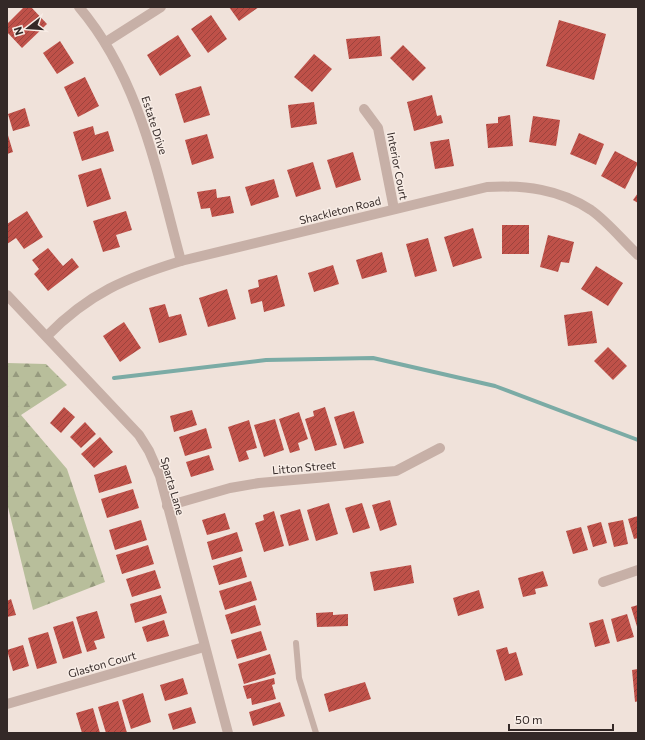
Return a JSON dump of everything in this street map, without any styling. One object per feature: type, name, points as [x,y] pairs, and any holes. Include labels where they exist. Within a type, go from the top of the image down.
[{"type":"street","name":"Estate Drive","points":[[79,7],[106,42],[125,79],[142,120],[181,261]]},
{"type":"street","points":[[106,42],[161,7]]},
{"type":"street","name":"Interior Court","points":[[364,109],[378,128],[394,209]]},
{"type":"street","name":"Shackleton Road","points":[[47,336],[78,308],[102,291],[142,273],[181,261],[487,187],[526,186],[560,194],[592,211],[638,255]]},
{"type":"street","name":"Sparta Lane","points":[[7,295],[139,435],[155,462],[228,733]]},
{"type":"street","name":"Litton Street","points":[[167,506],[230,488],[259,483],[396,471],[440,448]]},
{"type":"street","points":[[603,582],[638,570]]},
{"type":"street","name":"Glaston Court","points":[[7,704],[204,647]]},
{"type":"lane","points":[[296,643],[299,678],[316,733]]},
{"type":"green space","points":[[7,363],[46,364],[67,385],[21,415],[67,469],[105,582],[33,610],[7,503]]},
{"type":"building","points":[[24,7],[31,7],[47,24],[22,48],[7,32],[7,24]]},
{"type":"building","points":[[229,7],[259,7],[239,21]]},
{"type":"building","points":[[211,15],[227,39],[208,53],[191,29]]},
{"type":"building","points":[[559,20],[606,34],[594,80],[546,66]]},
{"type":"building","points":[[178,35],[191,56],[160,76],[147,55]]},
{"type":"building","points":[[380,36],[382,56],[349,59],[346,39]]},
{"type":"building","points":[[60,41],[74,63],[57,74],[43,53]]},
{"type":"building","points":[[403,45],[426,68],[413,81],[390,58]]},
{"type":"building","points":[[314,54],[332,69],[312,92],[294,77]]},
{"type":"building","points":[[85,77],[99,106],[78,117],[64,87]]},
{"type":"building","points":[[201,86],[210,115],[184,123],[175,94]]},
{"type":"building","points":[[432,95],[437,116],[441,115],[443,123],[414,131],[407,102]]},
{"type":"building","points":[[314,102],[317,124],[291,128],[288,105]]},
{"type":"building","points":[[25,108],[30,126],[13,131],[8,114]]},
{"type":"building","points":[[510,115],[513,146],[488,148],[486,124],[498,123],[498,117]]},
{"type":"building","points":[[533,116],[560,120],[556,146],[529,142]]},
{"type":"building","points":[[93,126],[95,135],[108,131],[114,151],[82,161],[73,132]]},
{"type":"building","points":[[7,132],[13,152],[7,154]]},
{"type":"building","points":[[579,133],[604,144],[596,165],[570,154]]},
{"type":"building","points":[[207,134],[214,158],[192,165],[185,140]]},
{"type":"building","points":[[449,139],[454,166],[435,169],[430,142]]},
{"type":"building","points":[[615,151],[638,163],[625,189],[601,176]]},
{"type":"building","points":[[353,152],[361,180],[336,188],[327,160]]},
{"type":"building","points":[[313,162],[321,189],[296,197],[287,170]]},
{"type":"building","points":[[101,168],[111,199],[87,207],[78,175]]},
{"type":"building","points":[[274,179],[279,197],[251,206],[245,187]]},
{"type":"building","points":[[216,189],[217,198],[230,196],[234,213],[212,217],[210,208],[201,209],[197,192]]},
{"type":"building","points":[[638,193],[638,203],[633,200]]},
{"type":"building","points":[[27,211],[43,237],[24,249],[16,238],[7,244],[7,224]]},
{"type":"building","points":[[126,211],[132,230],[116,235],[120,247],[103,252],[93,221]]},
{"type":"building","points":[[502,225],[529,225],[529,254],[502,254]]},
{"type":"building","points":[[473,228],[482,258],[453,267],[444,237]]},
{"type":"building","points":[[548,235],[574,242],[569,263],[561,262],[558,272],[540,267]]},
{"type":"building","points":[[428,238],[437,271],[415,277],[406,244]]},
{"type":"building","points":[[48,248],[63,266],[72,258],[79,267],[48,291],[34,274],[39,269],[32,260]]},
{"type":"building","points":[[382,252],[387,272],[362,279],[356,260]]},
{"type":"building","points":[[333,265],[339,284],[314,292],[308,273]]},
{"type":"building","points":[[596,266],[623,283],[608,306],[581,289]]},
{"type":"building","points":[[277,275],[285,306],[264,312],[262,301],[251,304],[248,290],[259,287],[258,280]]},
{"type":"building","points":[[227,289],[236,319],[208,327],[199,298]]},
{"type":"building","points":[[165,304],[169,317],[181,314],[187,335],[159,343],[149,308]]},
{"type":"building","points":[[592,311],[597,343],[568,346],[564,315]]},
{"type":"building","points":[[124,322],[141,348],[120,362],[103,336]]},
{"type":"building","points":[[608,347],[627,366],[613,380],[594,361]]},
{"type":"building","points":[[64,407],[75,417],[61,433],[50,423]]},
{"type":"building","points":[[325,407],[337,445],[315,451],[305,419],[314,416],[313,411]]},
{"type":"building","points":[[192,410],[197,425],[174,432],[170,416]]},
{"type":"building","points":[[354,411],[364,443],[344,449],[334,417]]},
{"type":"building","points":[[299,412],[308,439],[298,443],[300,450],[290,453],[279,419]]},
{"type":"building","points":[[275,419],[284,450],[264,457],[254,425]]},
{"type":"building","points":[[249,420],[257,448],[246,451],[249,459],[239,462],[228,427]]},
{"type":"building","points":[[85,422],[96,434],[81,448],[70,437]]},
{"type":"building","points":[[206,428],[212,448],[185,456],[179,437]]},
{"type":"building","points":[[100,437],[113,452],[94,468],[81,454]]},
{"type":"building","points":[[209,455],[214,470],[191,477],[186,462]]},
{"type":"building","points":[[126,465],[132,483],[99,493],[94,475]]},
{"type":"building","points":[[133,489],[139,508],[107,518],[101,499]]},
{"type":"building","points":[[390,500],[397,525],[380,531],[372,505]]},
{"type":"building","points":[[329,503],[338,534],[316,541],[307,510]]},
{"type":"building","points":[[362,503],[370,528],[353,533],[345,508]]},
{"type":"building","points":[[300,509],[309,540],[289,546],[280,515]]},
{"type":"building","points":[[274,511],[284,546],[264,552],[255,523],[264,520],[263,515]]},
{"type":"building","points":[[225,513],[230,529],[207,535],[202,520]]},
{"type":"building","points":[[638,516],[638,538],[634,539],[628,519]]},
{"type":"building","points":[[141,520],[147,540],[115,550],[109,530]]},
{"type":"building","points":[[623,520],[628,544],[614,547],[608,523]]},
{"type":"building","points":[[601,522],[607,543],[593,547],[587,526]]},
{"type":"building","points":[[581,527],[588,550],[573,554],[566,531]]},
{"type":"building","points":[[237,532],[243,551],[212,560],[207,542]]},
{"type":"building","points":[[148,545],[154,564],[122,574],[116,555]]},
{"type":"building","points":[[241,557],[247,577],[219,585],[213,566]]},
{"type":"building","points":[[411,565],[414,583],[374,591],[370,572]]},
{"type":"building","points":[[155,570],[161,588],[132,597],[126,579]]},
{"type":"building","points":[[543,571],[548,586],[535,589],[536,594],[523,597],[518,578]]},
{"type":"building","points":[[251,581],[257,600],[225,610],[219,591]]},
{"type":"building","points":[[479,590],[484,608],[458,616],[453,598]]},
{"type":"building","points":[[161,595],[167,613],[135,623],[130,604]]},
{"type":"building","points":[[11,599],[16,615],[7,617],[7,601]]},
{"type":"building","points":[[255,605],[261,625],[231,634],[225,615]]},
{"type":"building","points":[[638,605],[638,630],[631,607]]},
{"type":"building","points":[[97,611],[105,638],[94,641],[97,649],[87,652],[76,617]]},
{"type":"building","points":[[333,612],[333,615],[348,614],[348,626],[317,627],[316,613]]},
{"type":"building","points":[[627,614],[634,637],[617,642],[611,619]]},
{"type":"building","points":[[603,619],[610,643],[595,647],[589,623]]},
{"type":"building","points":[[164,620],[169,636],[147,642],[142,627]]},
{"type":"building","points":[[73,621],[82,653],[63,659],[53,627]]},
{"type":"building","points":[[261,631],[267,650],[237,659],[231,640]]},
{"type":"building","points":[[48,632],[57,663],[37,669],[28,638]]},
{"type":"building","points":[[23,645],[29,666],[13,671],[7,650]]},
{"type":"building","points":[[507,647],[509,654],[516,652],[523,675],[505,681],[496,650]]},
{"type":"building","points":[[270,654],[276,674],[244,684],[238,664]]},
{"type":"building","points":[[638,669],[638,701],[635,702],[632,670]]},
{"type":"building","points":[[183,678],[188,694],[165,701],[160,685]]},
{"type":"building","points":[[274,678],[275,684],[272,685],[276,699],[252,705],[251,698],[247,699],[243,686]]},
{"type":"building","points":[[365,682],[371,699],[329,712],[324,694]]},
{"type":"building","points":[[143,693],[151,722],[131,729],[122,700]]},
{"type":"building","points":[[118,701],[127,733],[106,733],[98,707]]},
{"type":"building","points":[[280,702],[285,716],[253,726],[249,712]]},
{"type":"building","points":[[191,707],[196,723],[173,730],[168,714]]},
{"type":"building","points":[[93,708],[100,733],[82,733],[76,713]]},
{"type":"waterway","points":[[114,378],[266,360],[373,358],[495,386],[638,440]]}]
